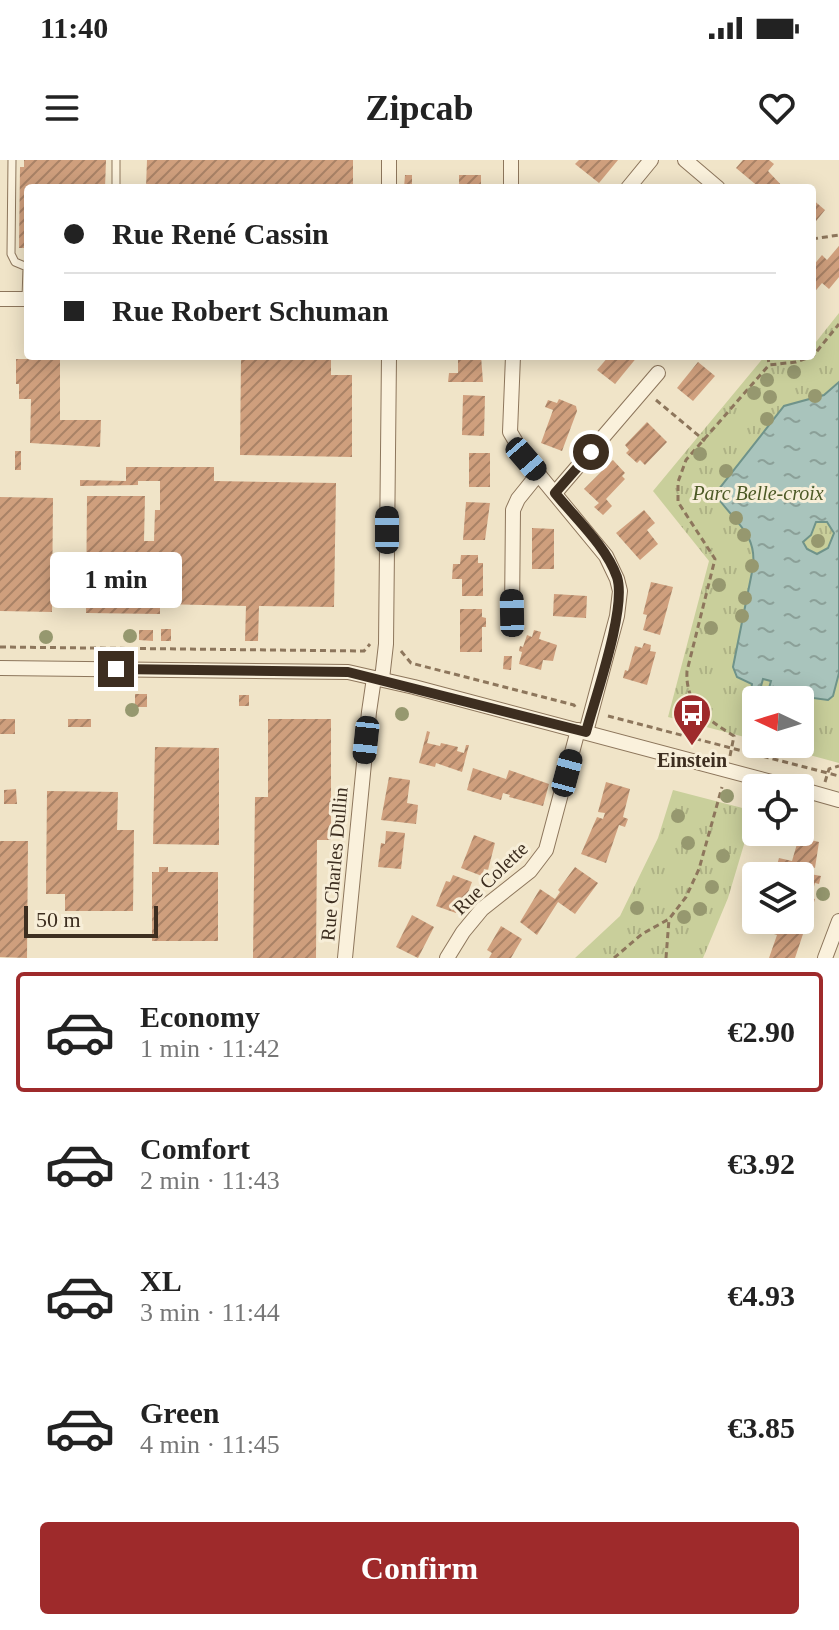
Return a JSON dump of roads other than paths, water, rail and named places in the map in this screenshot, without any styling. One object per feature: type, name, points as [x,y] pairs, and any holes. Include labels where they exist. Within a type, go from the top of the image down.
[{"type":"street","points":[[389,160],[389,184]]},
{"type":"street","points":[[511,160],[511,184]]},
{"type":"street","points":[[631,184],[651,160]]},
{"type":"street","points":[[685,160],[713,184]]},
{"type":"street","points":[[0,299],[24,299]]},
{"type":"street","name":"Rue Charles Dullin","points":[[345,958],[367,727],[386,644],[389,360]]},
{"type":"street","name":"Rue Colette","points":[[447,958],[482,909],[536,866],[546,850],[617,616],[620,591],[606,556],[526,459],[510,432],[513,360]]},
{"type":"street","points":[[555,493],[658,373]]},
{"type":"street","points":[[512,613],[513,510],[539,473]]},
{"type":"street","points":[[0,668],[335,671],[378,679],[742,774]]},
{"type":"street","points":[[814,793],[839,800]]},
{"type":"street","points":[[825,958],[839,921]]},
{"type":"lane","points":[[12,160],[11,254],[15,262],[24,265]]},
{"type":"lane","points":[[116,160],[116,184]]},
{"type":"water","points":[[839,382],[839,673],[833,696],[828,700],[814,698],[814,686],[770,686],[771,681],[763,679],[761,686],[752,686],[737,677],[733,667],[753,556],[748,537],[718,498],[719,489],[784,406],[824,395]],"holes":[[[816,522],[827,522],[834,533],[828,548],[817,554],[807,549],[803,542],[811,535]]]},
{"type":"place","name":"Einstein","points":[[692,747]]},
{"type":"park label","name":"Parc Belle-croix","points":[[758,493]]}]
